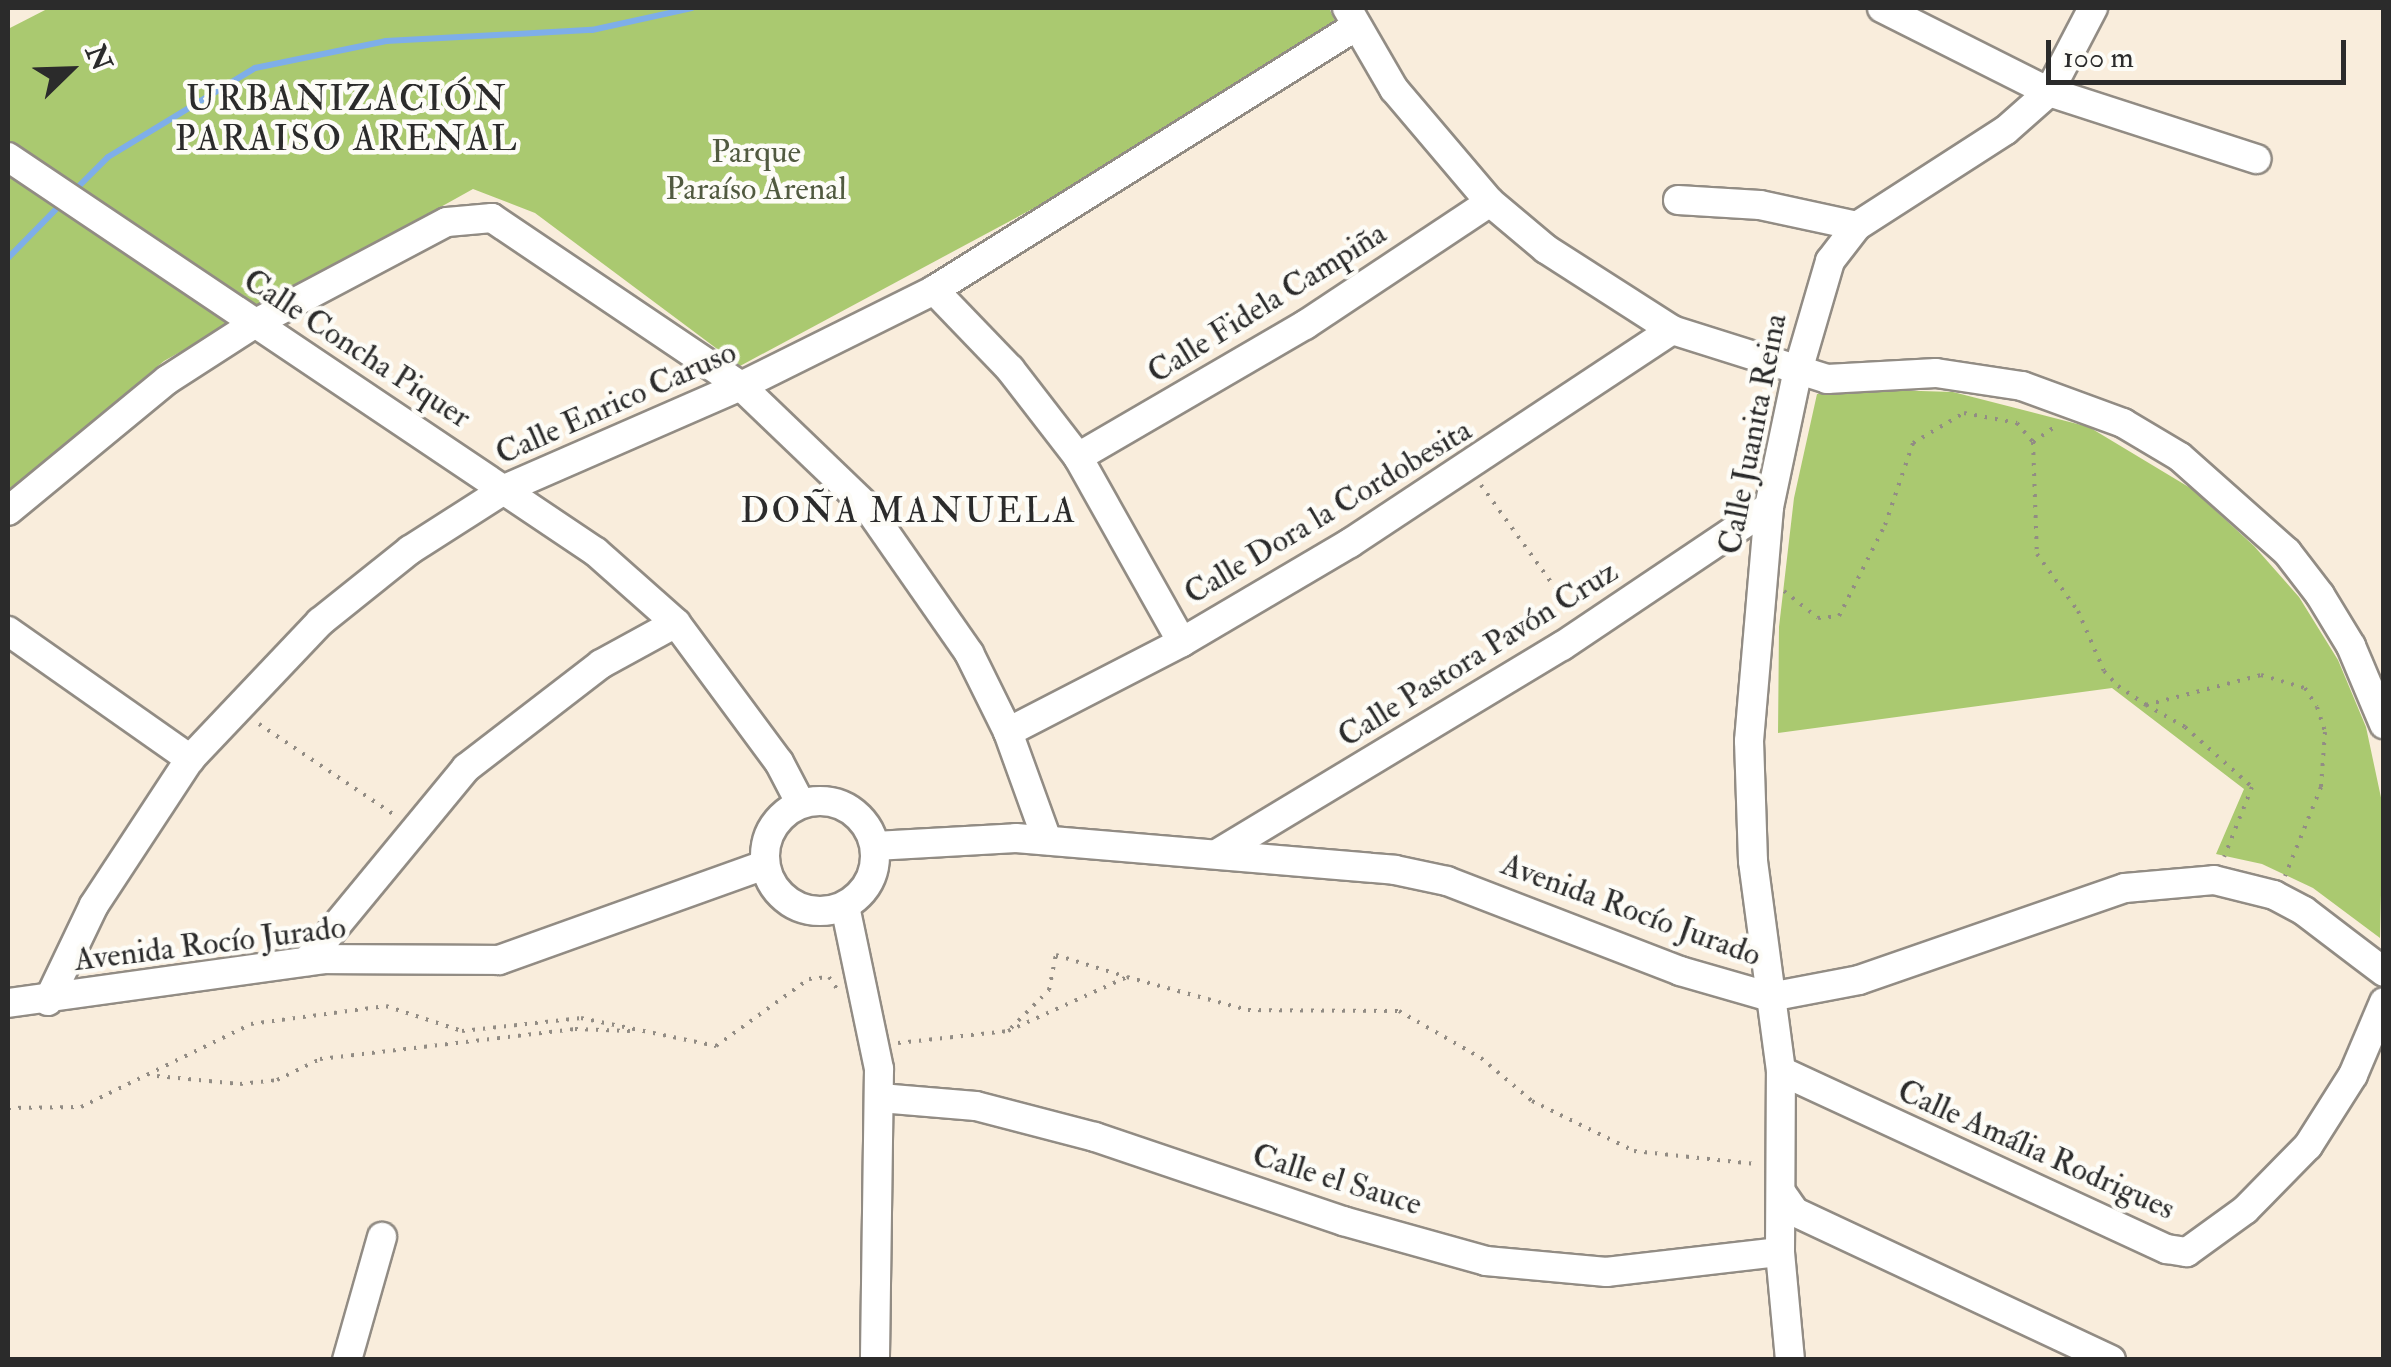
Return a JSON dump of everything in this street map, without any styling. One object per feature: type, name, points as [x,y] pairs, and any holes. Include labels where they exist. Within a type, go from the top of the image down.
[{"type":"street","points":[[1882,8],[2050,92],[2256,159]]},
{"type":"street","name":"Calle Juanita Reina","points":[[1790,1360],[1780,1252],[1781,1071],[1753,860],[1749,742],[1769,507],[1798,374],[1830,261],[1857,226],[2006,130],[2050,92],[2093,8]]},
{"type":"street","points":[[1352,17],[1416,119],[1490,202],[1546,249],[1672,330],[1798,374],[1980,379],[2054,395],[2124,424],[2214,484],[2287,552],[2351,646],[2384,724]]},
{"type":"street","name":"Calle Enrico Caruso","points":[[48,1001],[94,905],[190,758],[320,622],[410,550],[507,488],[740,386],[934,290],[1120,179],[1352,17]]},
{"type":"street","name":"Calle Concha Piquer","points":[[8,156],[254,324],[507,488],[596,552],[676,623],[779,762],[801,804]]},
{"type":"street","points":[[1678,200],[1760,204],[1857,226]]},
{"type":"street","name":"Calle Fidela Campiña","points":[[1078,457],[1320,315],[1490,202]]},
{"type":"street","points":[[8,511],[140,401],[254,324],[414,236],[478,216],[504,223],[740,386],[808,444],[922,578],[1008,732],[1047,840]]},
{"type":"street","points":[[934,290],[1010,369],[1078,457],[1182,642]]},
{"type":"street","name":"Calle Dora la Cordobesita","points":[[1008,732],[1182,642],[1470,469],[1672,330]]},
{"type":"street","name":"Calle Pastora Pavón Cruz","points":[[1220,852],[1586,630],[1769,507]]},
{"type":"street","points":[[306,960],[412,827],[531,712],[676,623]]},
{"type":"street","points":[[8,631],[190,758]]},
{"type":"street","points":[[820,800],[856,813],[875,846],[874,869],[846,906],[827,911],[789,902],[765,865],[772,830],[801,804],[820,800]]},
{"type":"street","name":"Avenida Rocío Jurado","points":[[875,846],[1047,840],[1341,861],[1446,880],[1680,972],[1770,997],[1859,980],[2125,888],[2214,880],[2274,895],[2331,929],[2384,972]]},
{"type":"street","name":"Avenida Rocío Jurado","points":[[8,1003],[48,1001],[306,960],[499,960],[765,865]]},
{"type":"street","points":[[846,906],[870,1022],[880,1098],[875,1360]]},
{"type":"street","name":"Calle Amália Rodrigues","points":[[1781,1071],[2167,1249],[2188,1252],[2245,1210],[2308,1146],[2353,1075],[2384,1002]]},
{"type":"street","name":"Calle el Sauce","points":[[880,1098],[976,1106],[1095,1137],[1343,1221],[1486,1261],[1606,1272],[1780,1252]]},
{"type":"street","points":[[1782,1192],[1794,1212],[2111,1360]]},
{"type":"street","points":[[348,1360],[382,1237]]},
{"type":"path","points":[[1761,572],[1818,618],[1838,616],[1885,526],[1913,444],[1964,413],[2001,416],[2017,422],[2033,442],[2037,554],[2078,611],[2104,671],[2146,705],[2185,727],[2252,787],[2214,880]]},
{"type":"path","points":[[1470,469],[1586,630]]},
{"type":"path","points":[[2146,705],[2261,675],[2305,688],[2325,732],[2321,786],[2302,847],[2274,895]]},
{"type":"path","points":[[236,708],[412,827]]},
{"type":"path","points":[[1008,1031],[1048,990],[1056,955],[1090,960],[1128,977],[1248,1010],[1398,1012],[1480,1058],[1532,1100],[1634,1150],[1764,1166],[1782,1192]]},
{"type":"path","points":[[8,1108],[81,1107],[154,1076],[251,1024],[386,1006],[462,1031],[581,1018],[716,1046],[810,979],[830,977],[855,1017],[870,1022],[903,1046],[1008,1031],[1128,977]]},
{"type":"path","points":[[154,1076],[240,1084],[277,1080],[320,1059],[575,1029],[644,1031]]},
{"type":"green space","name":"Parque Paraíso Arenal","points":[[49,8],[1329,8],[1335,21],[1064,192],[740,366],[535,213],[473,189],[164,361],[8,493],[8,29]]},
{"type":"green space","points":[[1953,392],[2089,427],[2192,489],[2254,546],[2299,597],[2338,660],[2366,727],[2383,807],[2380,938],[2313,888],[2262,864],[2216,854],[2244,789],[2112,688],[1778,733],[1779,627],[1794,498],[1817,394]]},
{"type":"waterway","points":[[73,192],[108,157],[255,68],[386,41],[592,30],[692,8]]},
{"type":"waterway","points":[[8,258],[61,204]]},
{"type":"district","name":"URBANIZACIÓN PARAISO ARENAL","points":[[347,119]]},
{"type":"district","name":"DOÑA MANUELA","points":[[909,511]]}]
